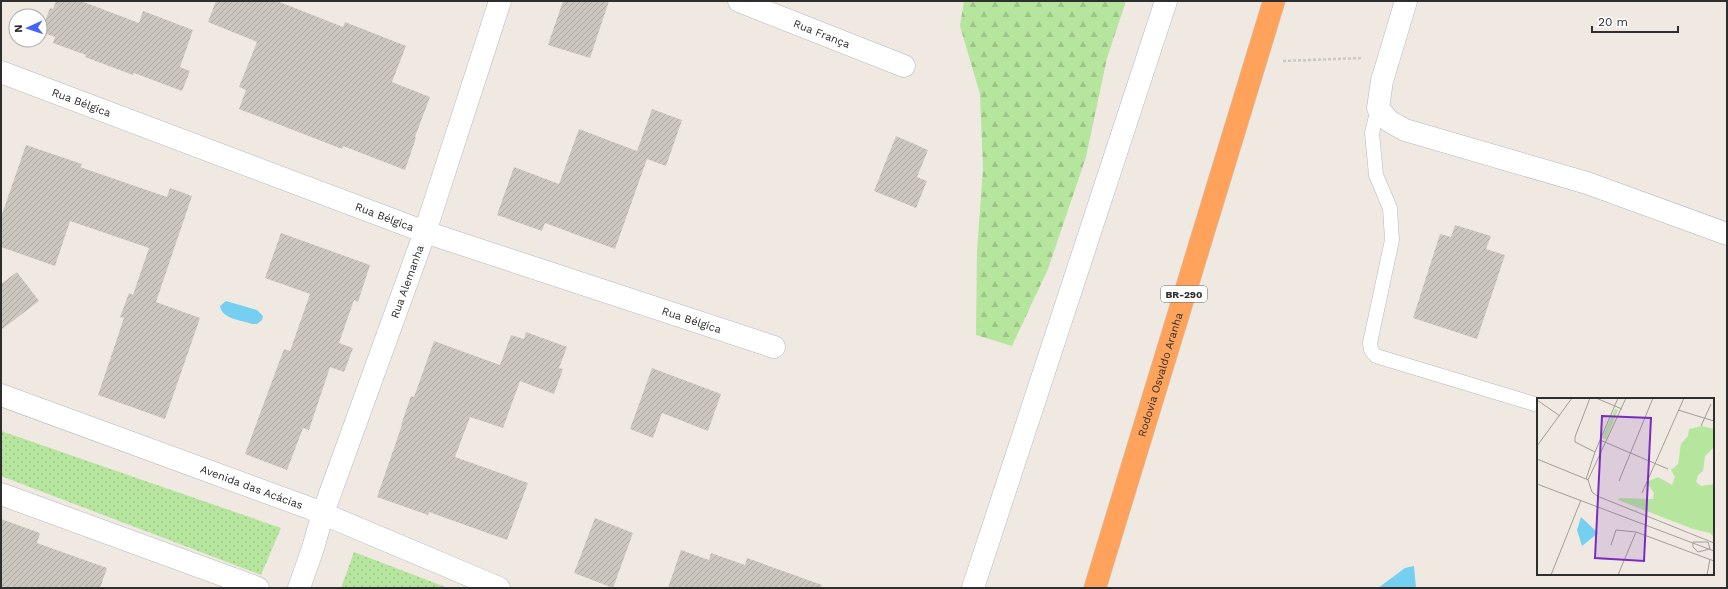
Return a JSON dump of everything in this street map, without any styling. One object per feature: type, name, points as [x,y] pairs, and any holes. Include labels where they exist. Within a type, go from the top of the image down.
[{"type":"highway","name":"Rodovia Osvaldo Aranha","points":[[1095,588],[1274,1]]},
{"type":"street","name":"Rua Alemanha","points":[[299,588],[323,513],[425,232],[500,1]]},
{"type":"street","name":"Rua França","points":[[739,1],[904,66]]},
{"type":"street","points":[[973,588],[1166,1]]},
{"type":"street","points":[[1406,1],[1382,81],[1378,108],[1390,121],[1405,130],[1587,183],[1727,234]]},
{"type":"street","name":"Rua Bélgica","points":[[1,72],[425,232],[774,348]]},
{"type":"street","name":"Avenida das Acácias","points":[[1,395],[323,513],[499,588]]},
{"type":"street","points":[[1,494],[258,588]]},
{"type":"lane","points":[[1378,108],[1372,133],[1376,175],[1390,208],[1392,240],[1370,343],[1371,350],[1376,356],[1537,405]]},
{"type":"path","points":[[1254,63],[1311,59],[1366,58],[1382,81]]},
{"type":"green space","points":[[964,1],[1126,1],[1107,58],[1086,157],[1048,269],[1012,346],[976,335],[977,251],[983,169],[980,94],[960,26]]},
{"type":"green space","points":[[1,431],[281,528],[261,575],[1,476]]},
{"type":"green space","points":[[354,552],[448,588],[341,588]]},
{"type":"water","points":[[226,301],[257,310],[263,316],[262,320],[257,324],[252,324],[224,314],[220,306]]},
{"type":"water","points":[[1414,566],[1416,588],[1378,588],[1405,568]]},
{"type":"building","points":[[56,1],[81,1],[139,23],[143,11],[193,30],[180,67],[190,71],[182,91],[134,73],[133,75],[53,43],[55,37],[48,34],[48,13],[50,8],[53,9]]},
{"type":"building","points":[[216,1],[277,1],[343,27],[345,22],[406,46],[392,82],[430,97],[415,137],[416,138],[405,170],[343,146],[342,149],[239,109],[246,90],[239,87],[257,42],[208,22]]},
{"type":"building","points":[[563,1],[609,1],[590,58],[548,45]]},
{"type":"building","points":[[652,109],[682,120],[666,166],[647,159],[615,249],[545,223],[542,231],[497,215],[514,167],[559,184],[579,129],[637,151]]},
{"type":"building","points":[[896,136],[928,150],[917,177],[927,181],[916,208],[874,191]]},
{"type":"building","points":[[26,145],[82,164],[80,167],[167,197],[170,188],[192,196],[156,302],[200,318],[165,419],[98,395],[124,318],[120,317],[129,293],[133,295],[149,248],[70,221],[55,266],[1,247],[1,217]]},
{"type":"building","points":[[1455,225],[1491,236],[1486,249],[1505,255],[1477,339],[1413,318],[1440,234],[1451,237]]},
{"type":"building","points":[[281,233],[370,265],[358,302],[354,300],[339,343],[353,348],[344,372],[330,367],[309,430],[303,428],[287,470],[245,454],[284,349],[290,351],[310,294],[265,278]]},
{"type":"building","points":[[17,272],[39,301],[1,330],[1,284]]},
{"type":"building","points":[[526,332],[567,347],[559,368],[563,369],[554,394],[520,381],[503,428],[470,417],[455,457],[528,483],[507,540],[429,512],[428,515],[377,497],[411,396],[414,397],[434,341],[500,365],[511,335],[524,339]]},
{"type":"building","points":[[652,368],[721,394],[708,431],[662,413],[653,438],[630,429]]},
{"type":"building","points":[[595,518],[633,533],[613,588],[574,573]]},
{"type":"building","points":[[1,519],[40,533],[37,543],[107,568],[100,588],[1,588]]},
{"type":"building","points":[[681,550],[709,560],[711,553],[745,565],[747,558],[822,585],[821,588],[668,588]]}]
